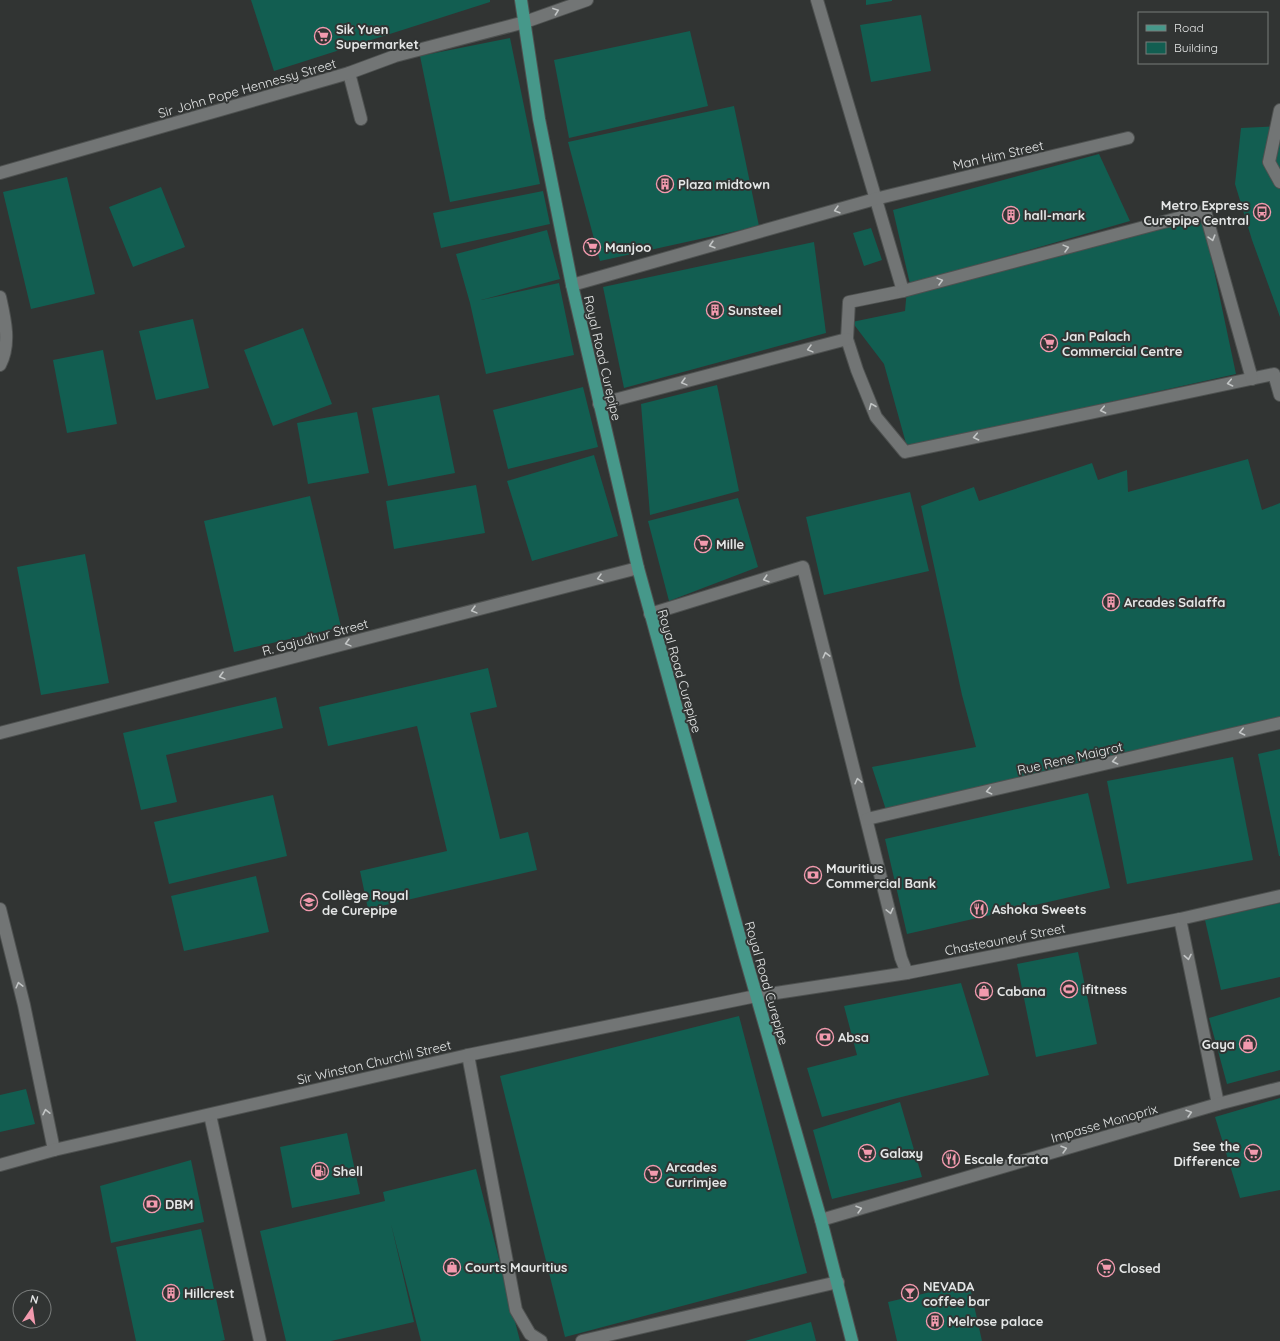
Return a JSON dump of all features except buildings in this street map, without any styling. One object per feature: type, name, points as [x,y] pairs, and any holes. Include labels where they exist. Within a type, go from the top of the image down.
[{"type":"main road","name":"Royal Road Curepipe","points":[[521,0],[539,119],[572,285],[638,568],[756,996],[821,1220],[852,1341]]},
{"type":"street","name":"Sir John Pope Hennessy Street","points":[[0,173],[349,73],[395,56],[525,22],[586,0]]},
{"type":"street","points":[[817,0],[903,291]]},
{"type":"street","points":[[349,73],[361,119]]},
{"type":"street","points":[[1280,110],[1269,162],[1280,182]]},
{"type":"street","name":"Man Him Street","points":[[572,285],[875,199],[1128,138]]},
{"type":"street","points":[[1269,162],[1280,153]]},
{"type":"street","points":[[1252,378],[1205,210],[903,291],[849,302],[848,339],[857,370],[876,417],[905,452],[1274,374],[1280,396]]},
{"type":"street","points":[[0,296],[5,318],[7,340],[3,359],[0,365]]},
{"type":"street","points":[[599,404],[848,339]]},
{"type":"street","points":[[650,614],[803,567],[901,958],[907,973]]},
{"type":"street","name":"R. Gajudhur Street","points":[[0,733],[638,568]]},
{"type":"street","name":"Rue Rene Maigrot","points":[[867,819],[1280,723]]},
{"type":"street","name":"Chasteauneuf Street","points":[[756,996],[907,973],[1180,919],[1280,896]]},
{"type":"street","points":[[0,909],[24,1005],[54,1150]]},
{"type":"street","points":[[1180,919],[1218,1104]]},
{"type":"street","name":"Sir Winston Churchil Street","points":[[0,1165],[54,1150],[468,1055],[756,996]]},
{"type":"street","points":[[468,1055],[516,1310],[530,1334],[541,1341]]},
{"type":"street","name":"Impasse Monoprix","points":[[821,1220],[1218,1104],[1280,1088]]},
{"type":"street","points":[[210,1115],[260,1341]]},
{"type":"street","points":[[582,1341],[838,1282]]},
{"type":"place","name":"Sik Yuen Supermarket","points":[[323,36]]},
{"type":"place","name":"Plaza midtown","points":[[665,184]]},
{"type":"place","name":"Metro Express Curepipe Central","points":[[1262,212]]},
{"type":"place","name":"hall-mark","points":[[1011,215]]},
{"type":"place","name":"Manjoo","points":[[592,247]]},
{"type":"place","name":"Sunsteel","points":[[715,310]]},
{"type":"place","name":"Jan Palach Commercial Centre","points":[[1049,343]]},
{"type":"place","name":"Mille","points":[[703,544]]},
{"type":"place","name":"Arcades Salaffa","points":[[1111,602]]},
{"type":"place","name":"Mauritius Commercial Bank","points":[[813,875]]},
{"type":"place","name":"Collège Royal de Curepipe","points":[[309,902]]},
{"type":"place","name":"Ashoka Sweets","points":[[979,909]]},
{"type":"place","name":"ifitness","points":[[1069,989]]},
{"type":"place","name":"Cabana","points":[[984,991]]},
{"type":"place","name":"Absa","points":[[825,1037]]},
{"type":"place","name":"Gaya","points":[[1248,1044]]},
{"type":"place","name":"Galaxy","points":[[867,1153]]},
{"type":"place","name":"See the Difference","points":[[1253,1153]]},
{"type":"place","name":"Escale farata","points":[[951,1159]]},
{"type":"place","name":"Shell","points":[[320,1171]]},
{"type":"place","name":"Arcades Currimjee","points":[[653,1174]]},
{"type":"place","name":"DBM","points":[[152,1204]]},
{"type":"place","name":"Courts Mauritius","points":[[452,1267]]},
{"type":"place","name":"Closed","points":[[1106,1268]]},
{"type":"place","name":"Hillcrest","points":[[171,1293]]},
{"type":"place","name":"NEVADA coffee bar","points":[[910,1293]]},
{"type":"place","name":"Melrose palace","points":[[935,1321]]}]
